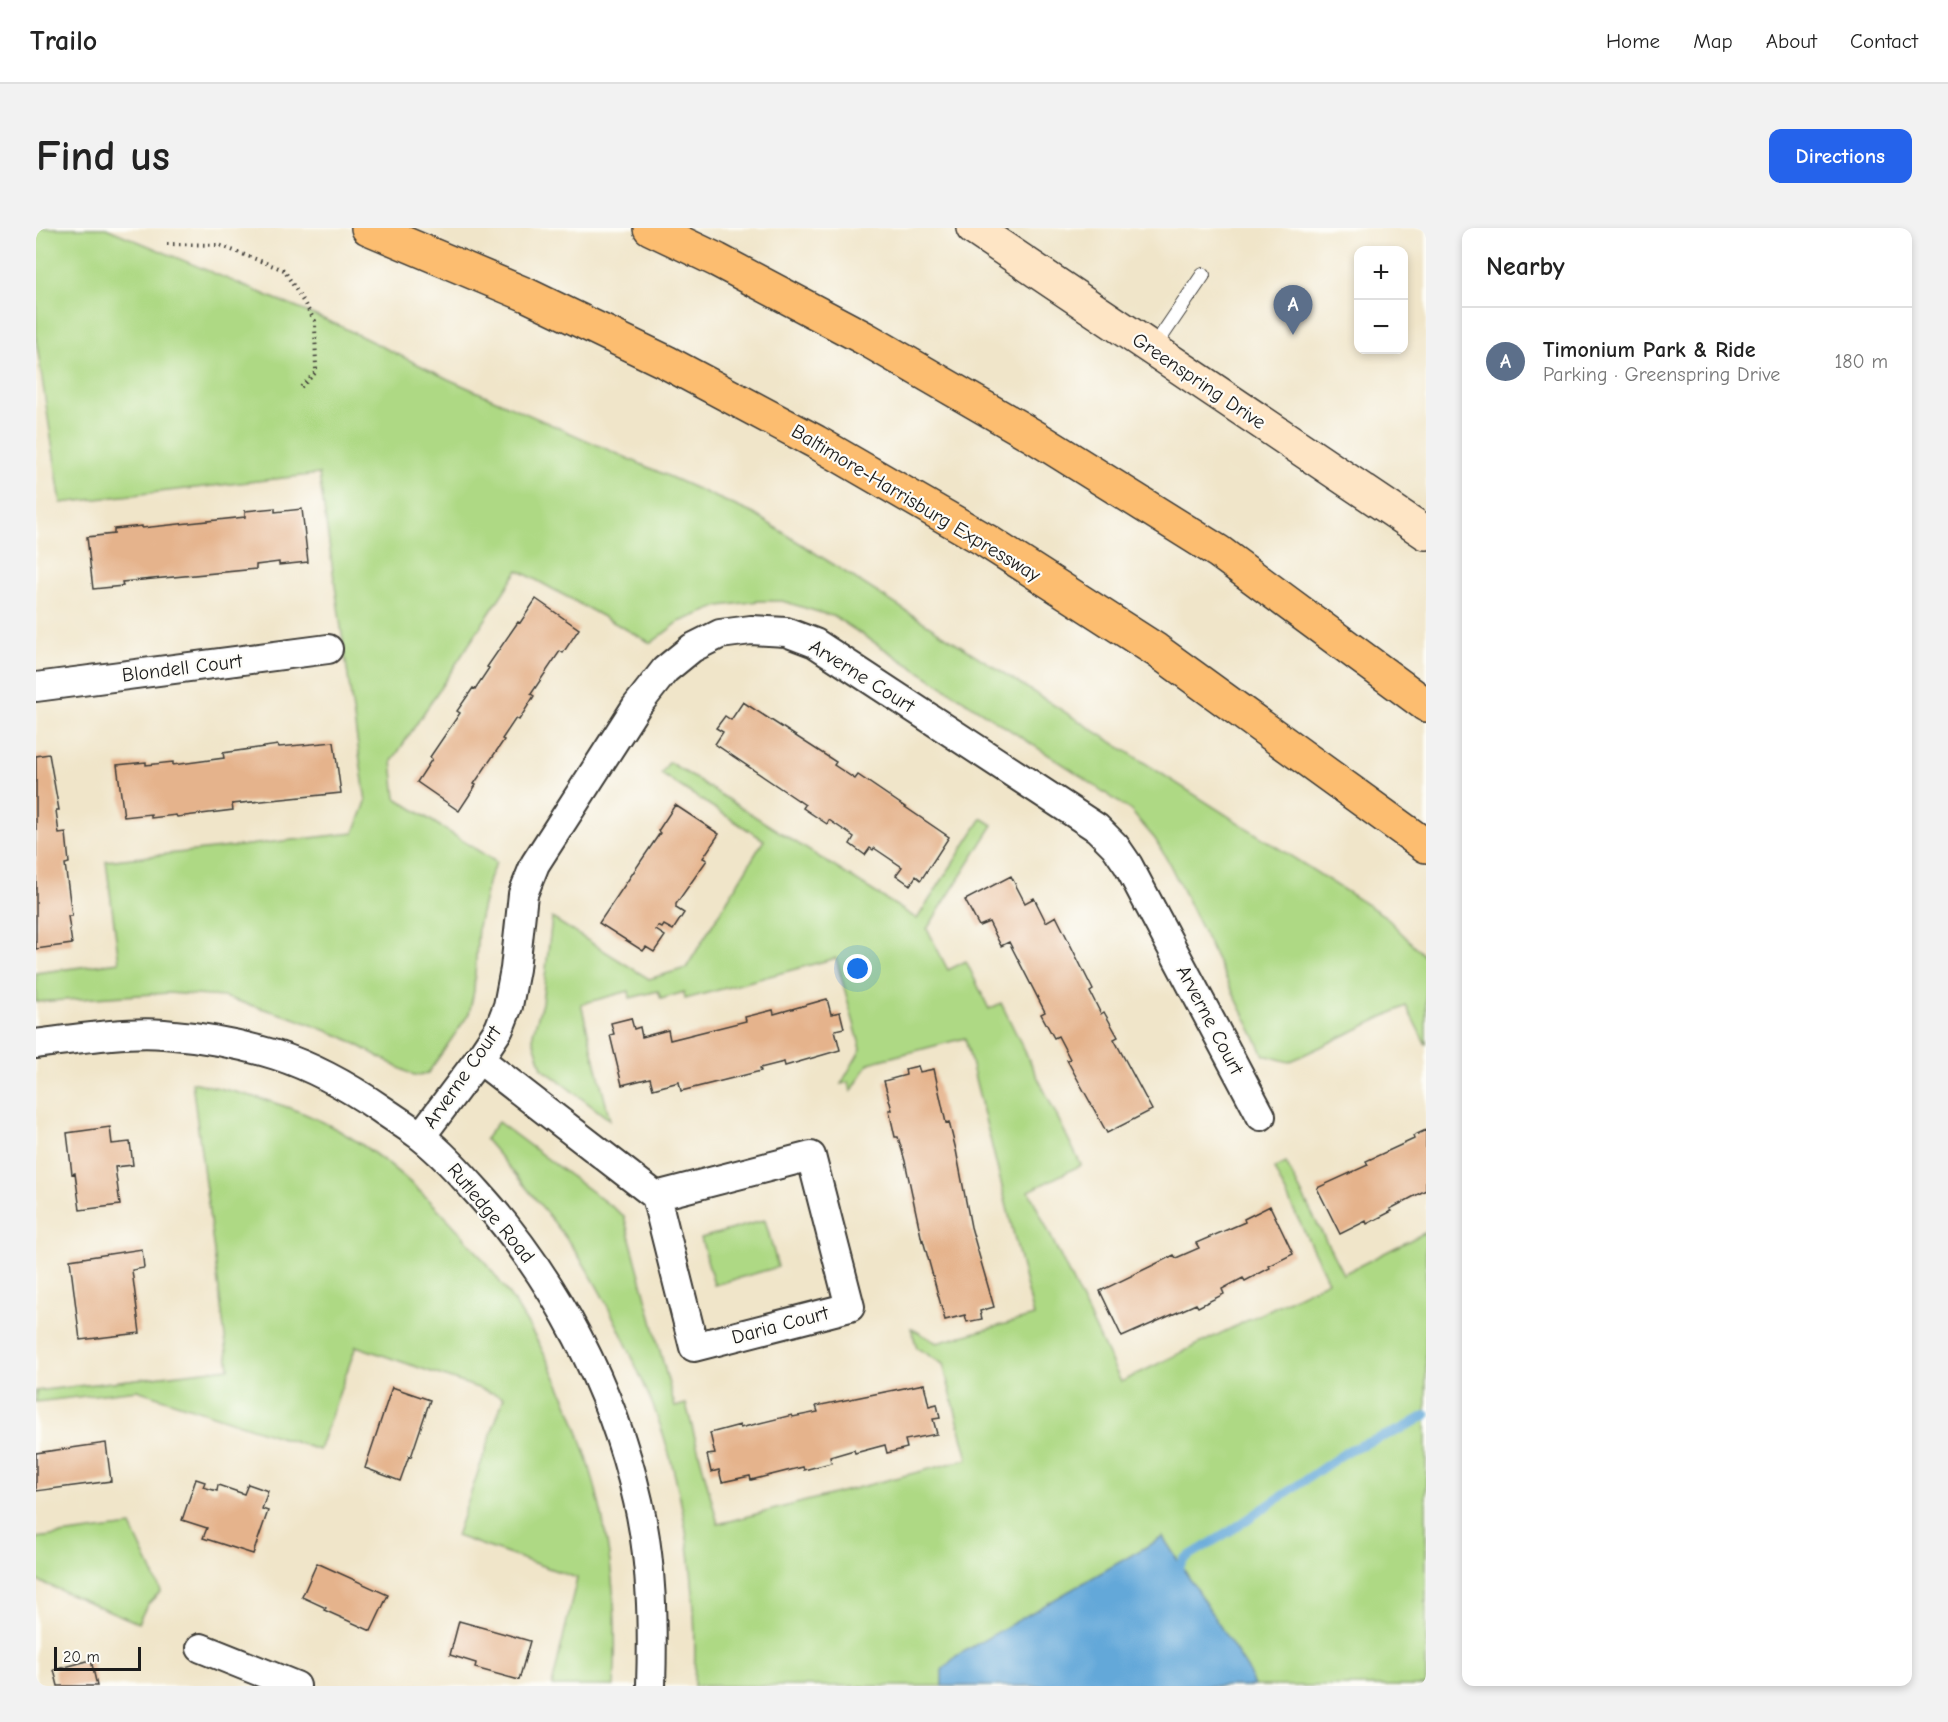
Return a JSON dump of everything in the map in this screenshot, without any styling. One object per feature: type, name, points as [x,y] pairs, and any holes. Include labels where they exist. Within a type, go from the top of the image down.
[{"type":"highway","name":"Baltimore-Harrisburg Expressway","points":[[368,228],[527,295],[666,362],[816,442],[985,540],[1156,650],[1426,846]]},
{"type":"highway","points":[[650,228],[866,339],[1035,437],[1219,552],[1426,705]]},
{"type":"main road","name":"Greenspring Drive","points":[[973,228],[1426,533]]},
{"type":"street","name":"Arverne Court","points":[[421,1136],[499,1029],[508,1006],[515,969],[523,894],[534,864],[636,707],[665,670],[692,648],[720,634],[751,630],[786,632],[815,643],[1097,828],[1115,846],[1128,866],[1261,1116]]},
{"type":"street","name":"Blondell Court","points":[[36,687],[328,649]]},
{"type":"street","name":"Rutledge Road","points":[[36,1044],[94,1036],[163,1034],[223,1042],[277,1055],[325,1075],[368,1100],[421,1136],[458,1171],[525,1250],[576,1333],[604,1392],[623,1445],[638,1502],[649,1571],[653,1636],[651,1686]]},
{"type":"street","points":[[479,1059],[656,1196]]},
{"type":"street","name":"Daria Court","points":[[811,1156],[849,1307],[694,1347],[656,1196],[811,1156]]},
{"type":"street","points":[[201,1648],[296,1686]]},
{"type":"lane","points":[[1152,350],[1203,275]]},
{"type":"path","points":[[166,244],[219,245],[284,270],[315,321],[316,372],[298,390]]},
{"type":"green space","points":[[36,228],[106,228],[340,326],[448,379],[754,514],[1385,916],[1426,958],[1426,1045],[1406,1006],[1289,1062],[1264,1055],[1170,865],[1155,839],[1131,811],[1069,768],[835,617],[782,601],[759,601],[720,606],[679,622],[651,643],[518,570],[392,761],[396,798],[496,862],[489,879],[478,926],[474,991],[469,1014],[428,1073],[414,1076],[343,1037],[291,1017],[224,997],[168,993],[36,1002],[36,973],[119,962],[106,861],[354,833],[366,802],[319,474],[61,503],[36,339]]},
{"type":"green space","points":[[669,762],[917,919],[982,818],[993,825],[927,929],[948,970],[966,961],[989,1009],[1001,1003],[1081,1165],[1029,1191],[1121,1382],[1328,1281],[1274,1169],[1286,1163],[1343,1274],[1426,1232],[1426,1686],[694,1686],[694,1616],[688,1545],[675,1475],[654,1408],[619,1328],[589,1272],[551,1218],[485,1139],[498,1122],[624,1216],[675,1407],[686,1404],[718,1524],[968,1459],[943,1364],[917,1348],[911,1328],[937,1343],[1034,1316],[965,1038],[869,1063],[851,1092],[849,1082],[841,1084],[861,1049],[836,958],[685,999],[684,992],[661,999],[658,991],[630,998],[629,991],[581,1004],[610,1120],[542,1068],[533,1033],[542,1003],[552,918],[649,979],[686,968],[764,840],[661,774]]},
{"type":"green space","points":[[192,1082],[285,1106],[338,1130],[394,1168],[419,1190],[486,1263],[523,1316],[554,1373],[578,1432],[597,1494],[609,1557],[615,1621],[614,1686],[552,1686],[577,1578],[456,1536],[504,1397],[356,1346],[319,1450],[137,1390],[36,1402],[36,1391],[229,1368]]},
{"type":"green space","points":[[765,1220],[778,1267],[714,1285],[701,1238]]},
{"type":"green space","points":[[131,1526],[161,1591],[147,1605],[138,1623],[36,1580],[36,1538]]},
{"type":"water","points":[[1163,1537],[1248,1670],[1254,1686],[942,1686],[942,1670],[956,1656]]},
{"type":"building","points":[[275,508],[275,512],[302,509],[308,562],[279,565],[279,562],[256,565],[256,569],[122,582],[123,586],[93,589],[87,537],[114,534],[114,529],[245,517],[245,511]]},
{"type":"building","points":[[536,599],[579,629],[563,653],[560,651],[531,694],[534,696],[519,720],[516,718],[502,739],[504,740],[459,811],[417,782],[432,759],[430,757],[460,713],[457,711],[473,688],[475,689],[489,668],[487,667]]},
{"type":"building","points":[[743,702],[836,762],[834,765],[855,779],[858,775],[949,837],[921,880],[916,876],[910,885],[896,875],[902,867],[874,848],[873,850],[870,848],[865,855],[850,844],[854,837],[829,820],[827,824],[803,808],[805,805],[715,744],[723,732],[716,728],[725,716],[731,720]]},
{"type":"building","points":[[334,742],[341,793],[232,804],[233,810],[177,817],[176,815],[151,818],[151,814],[124,817],[117,765],[173,762],[173,765],[224,758],[223,753],[278,745],[279,747]]},
{"type":"building","points":[[49,754],[59,810],[56,810],[59,834],[66,833],[69,863],[65,864],[72,916],[68,916],[72,944],[36,949],[36,756]]},
{"type":"building","points":[[675,805],[719,834],[703,858],[707,860],[676,904],[676,908],[684,913],[673,930],[664,925],[662,928],[658,926],[656,930],[665,936],[654,952],[646,947],[643,951],[599,923],[660,833],[658,831]]},
{"type":"building","points":[[1011,876],[1025,903],[1034,898],[1046,922],[1056,916],[1093,990],[1090,992],[1101,1014],[1104,1012],[1118,1037],[1114,1039],[1152,1110],[1107,1133],[1067,1060],[1070,1059],[1058,1036],[1054,1038],[1041,1014],[1045,1012],[1009,942],[1001,946],[989,922],[979,926],[965,900]]},
{"type":"building","points":[[827,999],[831,1014],[840,1012],[844,1028],[835,1030],[840,1050],[785,1066],[784,1062],[760,1068],[761,1071],[681,1091],[679,1082],[653,1089],[650,1078],[622,1085],[610,1035],[614,1034],[611,1023],[631,1018],[634,1029],[640,1027],[642,1037],[668,1030],[670,1040],[746,1021],[745,1017],[773,1010],[774,1014]]},
{"type":"building","points":[[918,1066],[920,1072],[934,1069],[946,1123],[949,1122],[971,1227],[994,1307],[980,1311],[982,1319],[967,1322],[965,1315],[945,1320],[922,1241],[905,1161],[898,1137],[895,1137],[889,1110],[892,1110],[884,1081],[906,1075],[905,1069]]},
{"type":"building","points":[[110,1127],[112,1144],[130,1142],[133,1165],[115,1167],[120,1205],[80,1210],[75,1173],[72,1174],[67,1133]]},
{"type":"building","points":[[1426,1130],[1426,1190],[1367,1224],[1366,1221],[1340,1234],[1317,1188],[1368,1165],[1366,1161],[1414,1139],[1413,1136]]},
{"type":"building","points":[[1270,1206],[1293,1254],[1245,1281],[1243,1278],[1222,1289],[1224,1294],[1198,1307],[1196,1304],[1122,1337],[1100,1291],[1174,1255],[1176,1258],[1199,1248],[1196,1243],[1245,1222],[1244,1219]]},
{"type":"building","points":[[142,1249],[144,1268],[132,1270],[140,1333],[80,1340],[70,1260]]},
{"type":"building","points":[[924,1384],[929,1406],[937,1404],[940,1418],[933,1419],[937,1434],[905,1440],[907,1448],[887,1453],[885,1445],[855,1453],[854,1450],[830,1457],[831,1463],[804,1470],[803,1467],[751,1480],[750,1476],[722,1482],[719,1470],[711,1472],[707,1455],[715,1454],[710,1433],[740,1425],[740,1428],[792,1415],[793,1417],[818,1412],[816,1406]]},
{"type":"building","points":[[392,1387],[430,1400],[411,1457],[409,1456],[400,1481],[365,1468]]},
{"type":"building","points":[[106,1443],[111,1481],[36,1491],[36,1453]]},
{"type":"building","points":[[196,1479],[205,1482],[203,1487],[217,1491],[218,1485],[244,1494],[248,1484],[268,1491],[262,1509],[268,1511],[253,1554],[203,1538],[207,1528],[182,1520]]},
{"type":"building","points":[[317,1563],[388,1595],[371,1631],[324,1610],[326,1608],[302,1597]]},
{"type":"building","points":[[459,1621],[530,1641],[519,1680],[475,1668],[476,1663],[450,1655]]},
{"type":"building","points":[[91,1660],[97,1686],[58,1686],[54,1670]]},
{"type":"waterway","points":[[1175,1574],[1184,1559],[1232,1530],[1349,1450],[1402,1429],[1426,1415]]},
{"type":"place","name":"Timonium Park & Ride","points":[[1293,335]]}]
